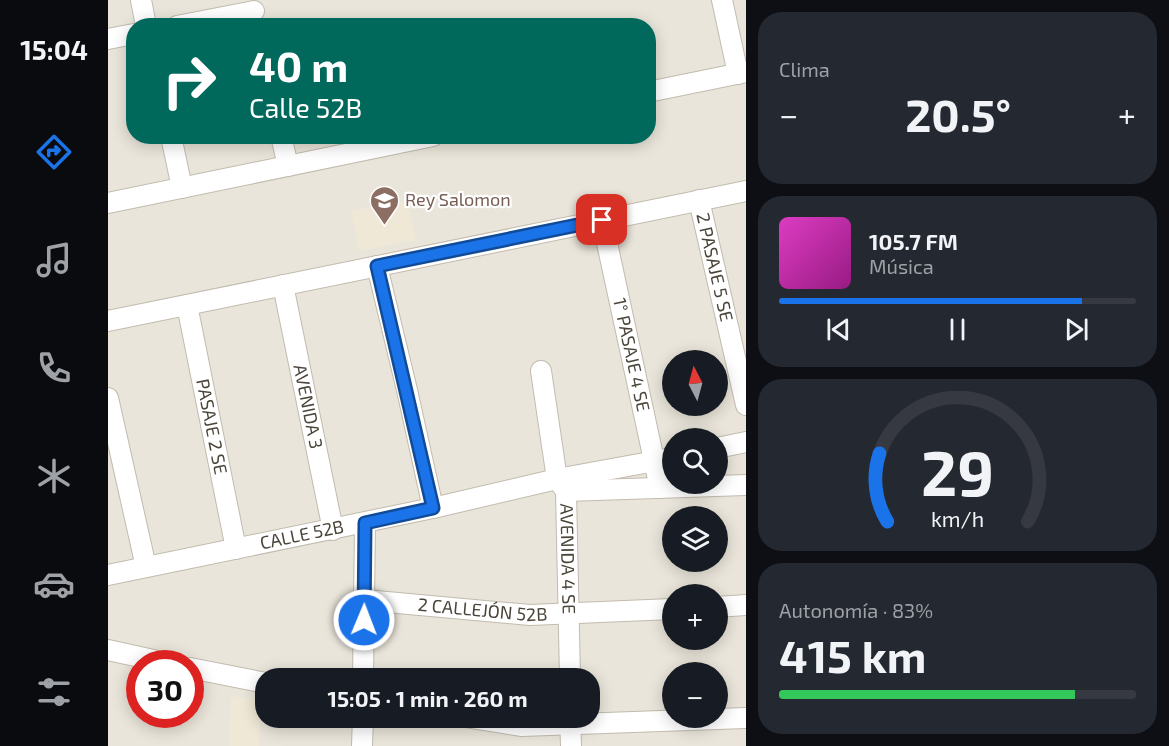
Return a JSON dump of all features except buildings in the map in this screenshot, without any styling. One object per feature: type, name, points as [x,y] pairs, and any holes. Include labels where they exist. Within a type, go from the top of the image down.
[{"type":"street","points":[[141,0],[144,18]]},
{"type":"street","points":[[656,90],[742,73],[722,0]]},
{"type":"street","points":[[221,18],[254,12]]},
{"type":"street","points":[[108,39],[126,36]]},
{"type":"street","points":[[173,144],[182,188]]},
{"type":"street","points":[[283,144],[288,166]]},
{"type":"street","points":[[108,203],[394,144]]},
{"type":"street","points":[[108,321],[746,191]]},
{"type":"street","name":"2 PASAJE 5 SE","points":[[699,200],[746,405]]},
{"type":"street","name":"1° PASAJE 4 SE","points":[[602,220],[662,456]]},
{"type":"street","points":[[377,266],[433,508]]},
{"type":"street","name":"AVENIDA 3","points":[[283,285],[333,530]]},
{"type":"street","name":"PASAJE 2 SE","points":[[187,305],[236,549]]},
{"type":"street","name":"AVENIDA 4 SE","points":[[541,371],[561,485],[570,668]]},
{"type":"street","points":[[108,398],[146,567]]},
{"type":"street","points":[[728,446],[746,442]]},
{"type":"street","name":"CALLE 52B","points":[[108,575],[433,508],[561,485],[662,460]]},
{"type":"street","name":"1° PASAJE 4 SE","points":[[660,488],[662,469]]},
{"type":"street","points":[[561,485],[660,488],[746,485]]},
{"type":"street","points":[[363,668],[365,523]]},
{"type":"street","name":"2 CALLEJÓN 52B","points":[[365,600],[530,615],[662,610]]},
{"type":"street","points":[[728,606],[746,605]]},
{"type":"street","points":[[108,650],[126,654]]},
{"type":"street","points":[[204,671],[255,681]]},
{"type":"street","points":[[600,721],[746,718]]},
{"type":"street","points":[[362,746],[363,728]]},
{"type":"street","points":[[570,728],[571,746]]},
{"type":"shaded area","points":[[108,0],[746,0],[746,746],[108,746]]},
{"type":"shaded area","name":"Rey Salomon","points":[[408,200],[416,240],[359,251],[351,211]]},
{"type":"shaded area","points":[[231,696],[255,700],[255,728],[259,728],[259,746],[229,746]]},
{"type":"place","name":"Rey Salomon","points":[[384,226]]},
{"type":"route","points":[[364,620],[365,523],[433,508],[377,266],[602,220]]}]
